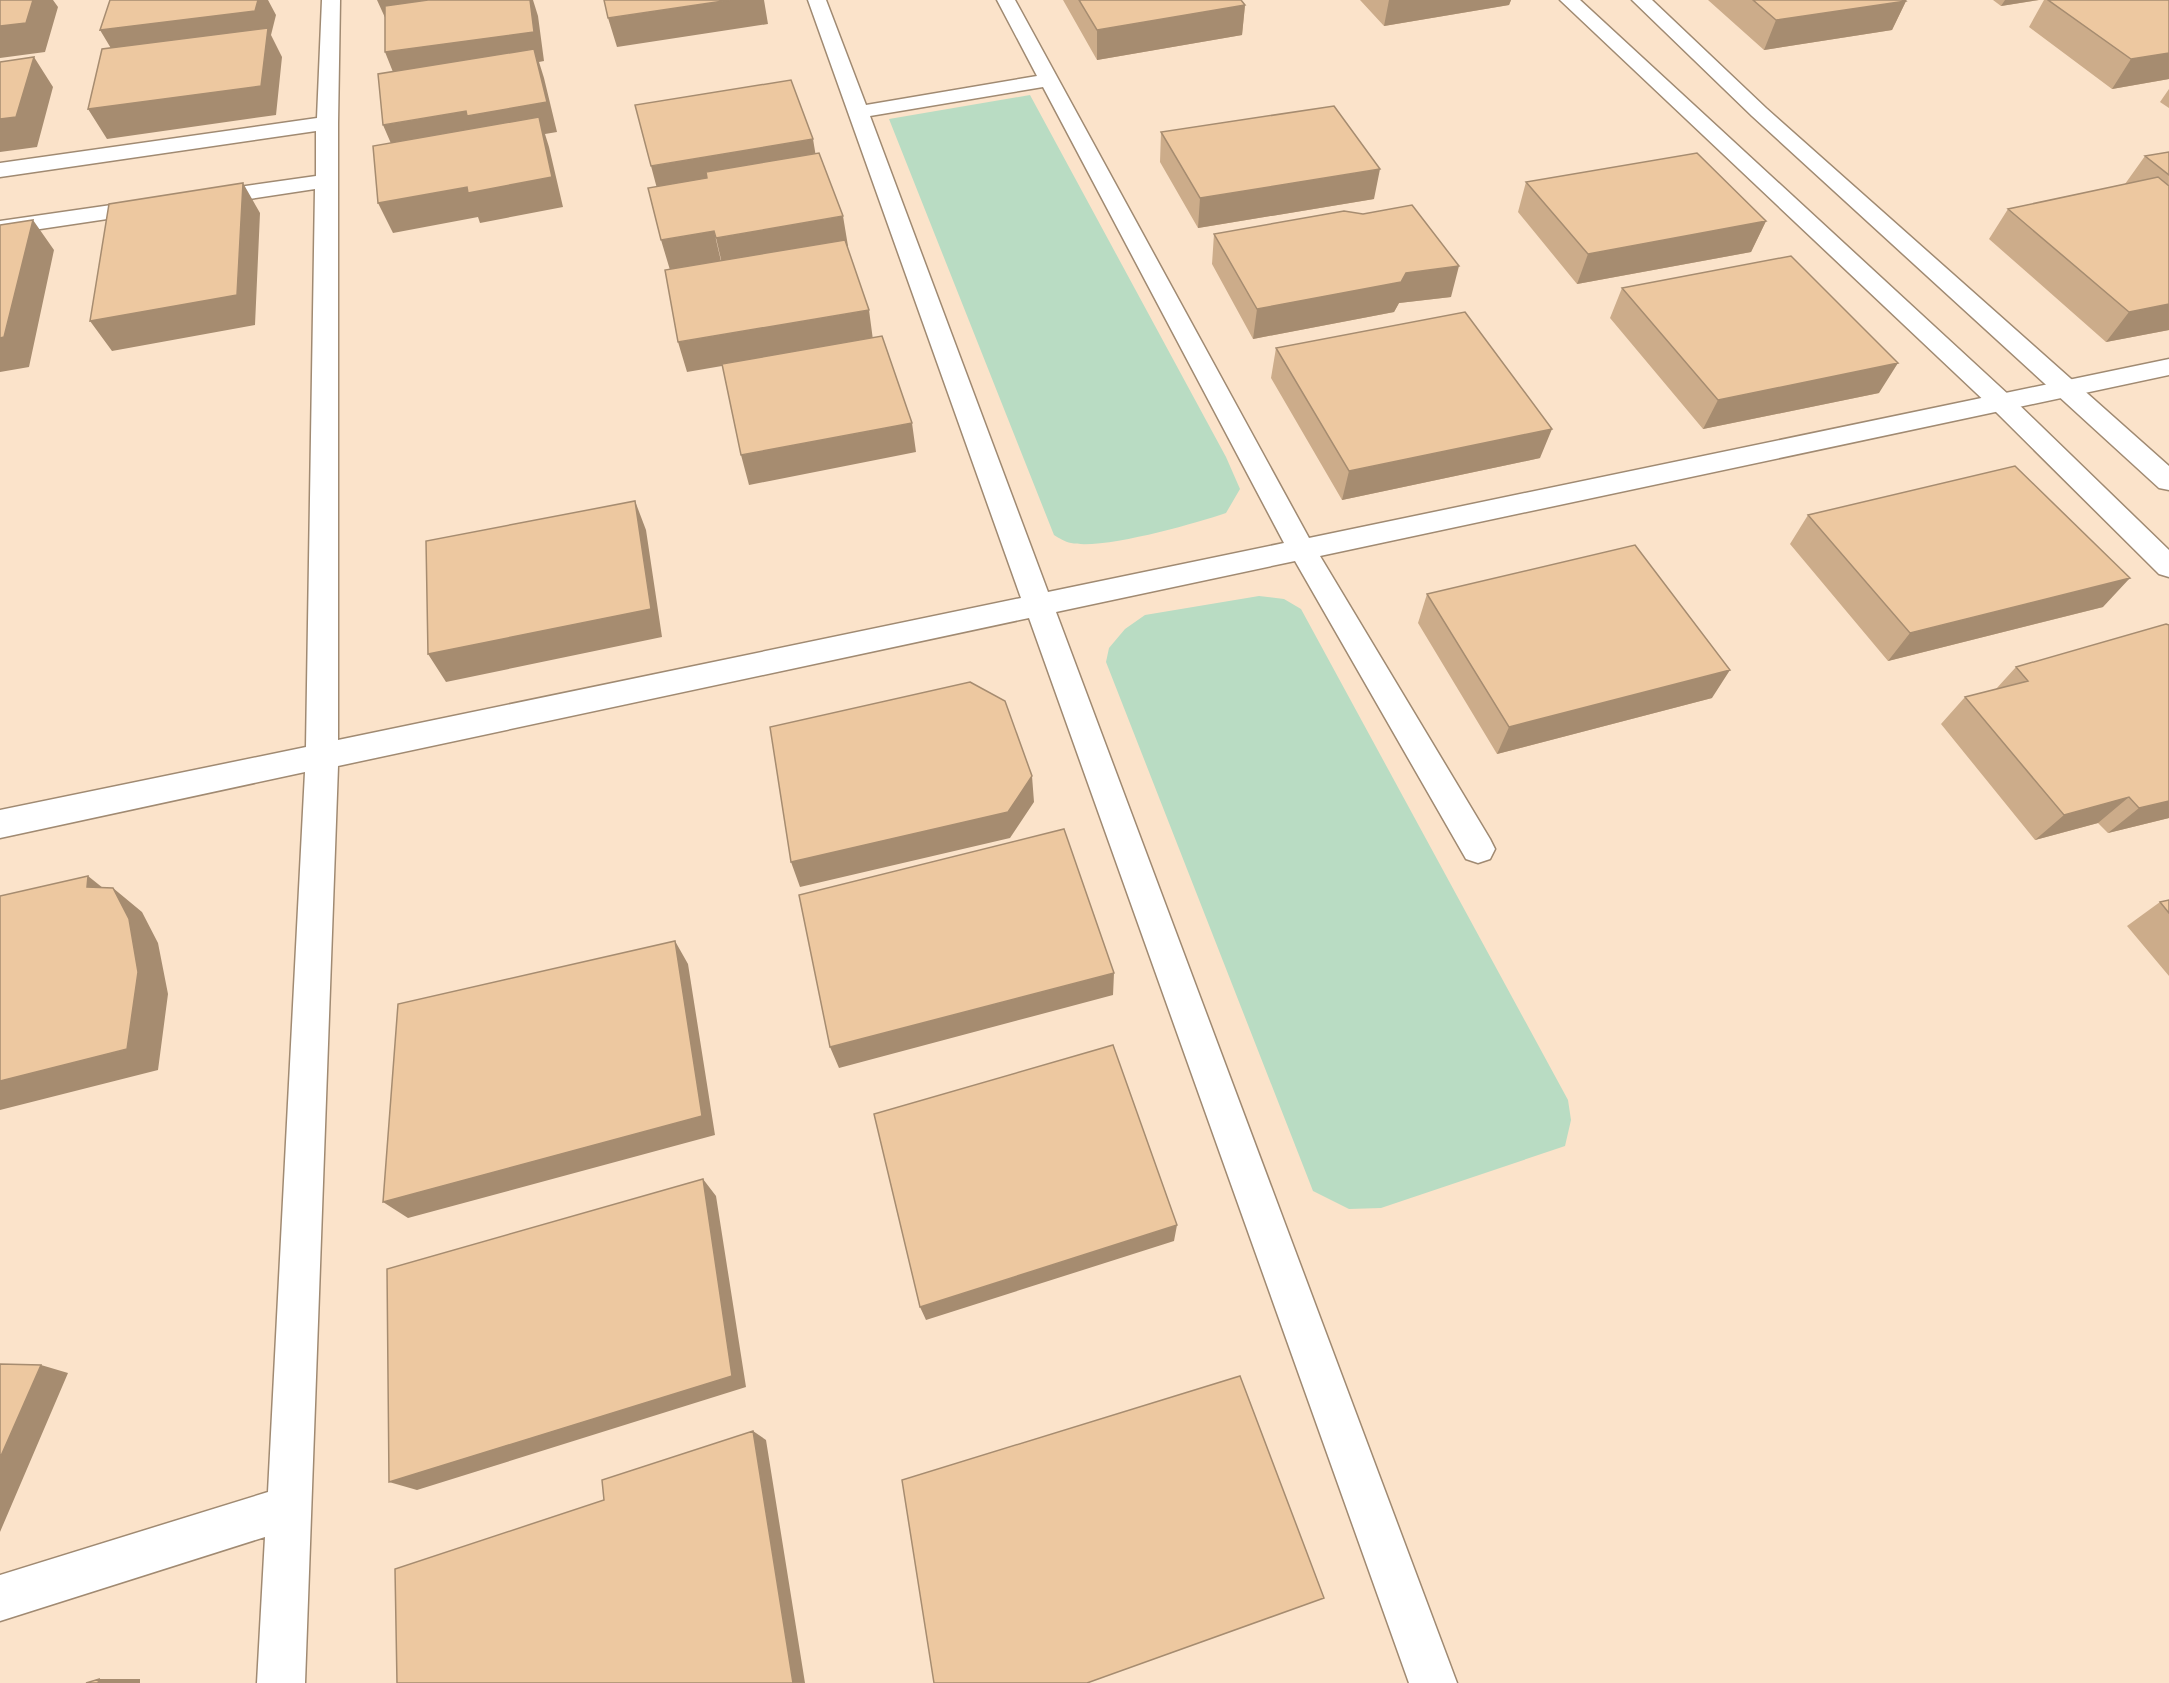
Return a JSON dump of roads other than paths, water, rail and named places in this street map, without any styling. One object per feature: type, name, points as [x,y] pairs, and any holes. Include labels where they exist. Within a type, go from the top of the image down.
[{"type":"street","points":[[281,1683],[322,758],[326,181],[331,0]]},
{"type":"street","points":[[817,0],[1433,1683]]},
{"type":"street","points":[[1006,0],[1302,550],[1478,849]]},
{"type":"street","points":[[1569,0],[2001,402],[2169,567]]},
{"type":"street","points":[[1641,0],[1768,120],[2169,481]]},
{"type":"street","points":[[859,112],[1049,80]]},
{"type":"street","points":[[0,170],[327,123]]},
{"type":"street","points":[[0,228],[326,181]]},
{"type":"street","points":[[0,824],[322,758],[2169,367]]},
{"type":"street","points":[[0,1598],[290,1508]]}]
